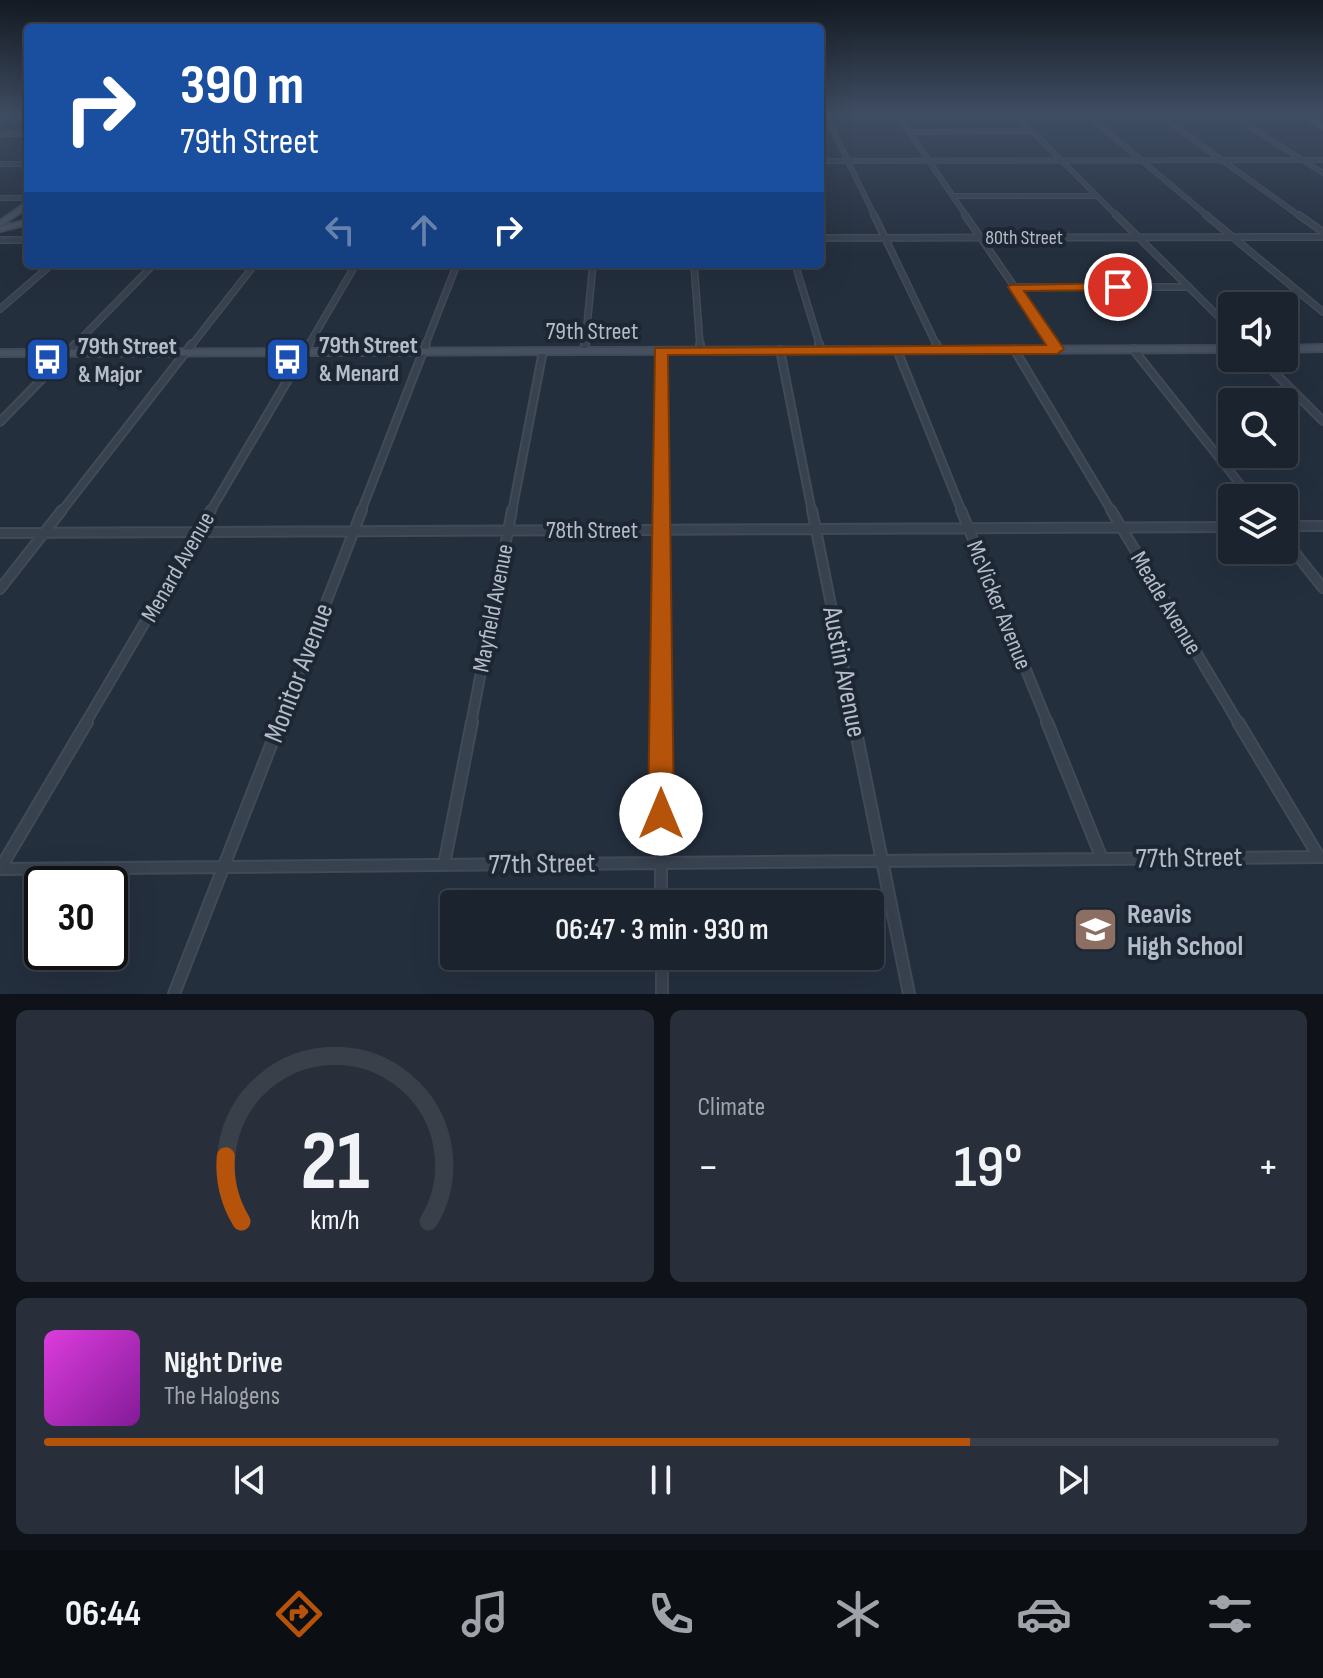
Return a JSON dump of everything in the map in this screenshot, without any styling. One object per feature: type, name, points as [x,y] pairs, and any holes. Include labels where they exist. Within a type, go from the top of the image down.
[{"type":"main road","points":[[0,228],[24,205]]},
{"type":"main road","points":[[0,228],[24,214]]},
{"type":"main road","points":[[0,228],[24,223]]},
{"type":"main road","points":[[1298,349],[1323,348]]},
{"type":"main road","name":"79th Street","points":[[0,353],[1218,349]]},
{"type":"street","points":[[824,161],[1273,160]]},
{"type":"street","points":[[1305,160],[1323,173]]},
{"type":"street","points":[[847,161],[939,350]]},
{"type":"street","points":[[929,161],[1057,349]]},
{"type":"street","points":[[1062,161],[1218,316]]},
{"type":"street","points":[[1142,161],[1323,312]]},
{"type":"street","points":[[1223,161],[1323,234]]},
{"type":"street","points":[[0,164],[24,164]]},
{"type":"street","points":[[953,196],[1097,196]]},
{"type":"street","points":[[0,198],[24,201]]},
{"type":"street","name":"80th Street","points":[[824,238],[1323,234]]},
{"type":"street","points":[[0,240],[24,240]]},
{"type":"street","points":[[0,309],[47,268]]},
{"type":"street","points":[[0,422],[150,268]]},
{"type":"street","points":[[0,589],[252,268]]},
{"type":"street","name":"Menard Avenue","points":[[0,869],[354,268]]},
{"type":"street","name":"Monitor Avenue","points":[[174,994],[456,268]]},
{"type":"street","points":[[584,351],[593,268]]},
{"type":"street","points":[[694,268],[700,351]]},
{"type":"street","points":[[796,268],[821,350]]},
{"type":"street","points":[[1015,287],[1189,287]]},
{"type":"street","name":"Meade Avenue","points":[[1014,349],[1321,857]]},
{"type":"street","points":[[1133,349],[1240,484]]},
{"type":"street","name":"Austin Avenue","points":[[780,350],[909,994]]},
{"type":"street","name":"McVicker Avenue","points":[[897,350],[1102,859]]},
{"type":"street","name":"Mayfield Avenue","points":[[444,865],[543,351]]},
{"type":"street","points":[[660,351],[661,890]]},
{"type":"street","points":[[1274,372],[1323,421]]},
{"type":"street","points":[[1298,526],[1323,526]]},
{"type":"street","name":"78th Street","points":[[0,533],[1218,527]]},
{"type":"street","points":[[1298,557],[1323,588]]},
{"type":"street","name":"77th Street","points":[[0,869],[1321,857]]},
{"type":"street","points":[[662,970],[662,994]]},
{"type":"place","name":"79th Street & Menard","points":[[288,359]]},
{"type":"place","name":"79th Street & Major","points":[[47,360]]},
{"type":"place","name":"Reavis High School","points":[[1096,930]]},
{"type":"route","points":[[661,814],[660,351],[1057,349],[1015,287],[1118,287]]}]
